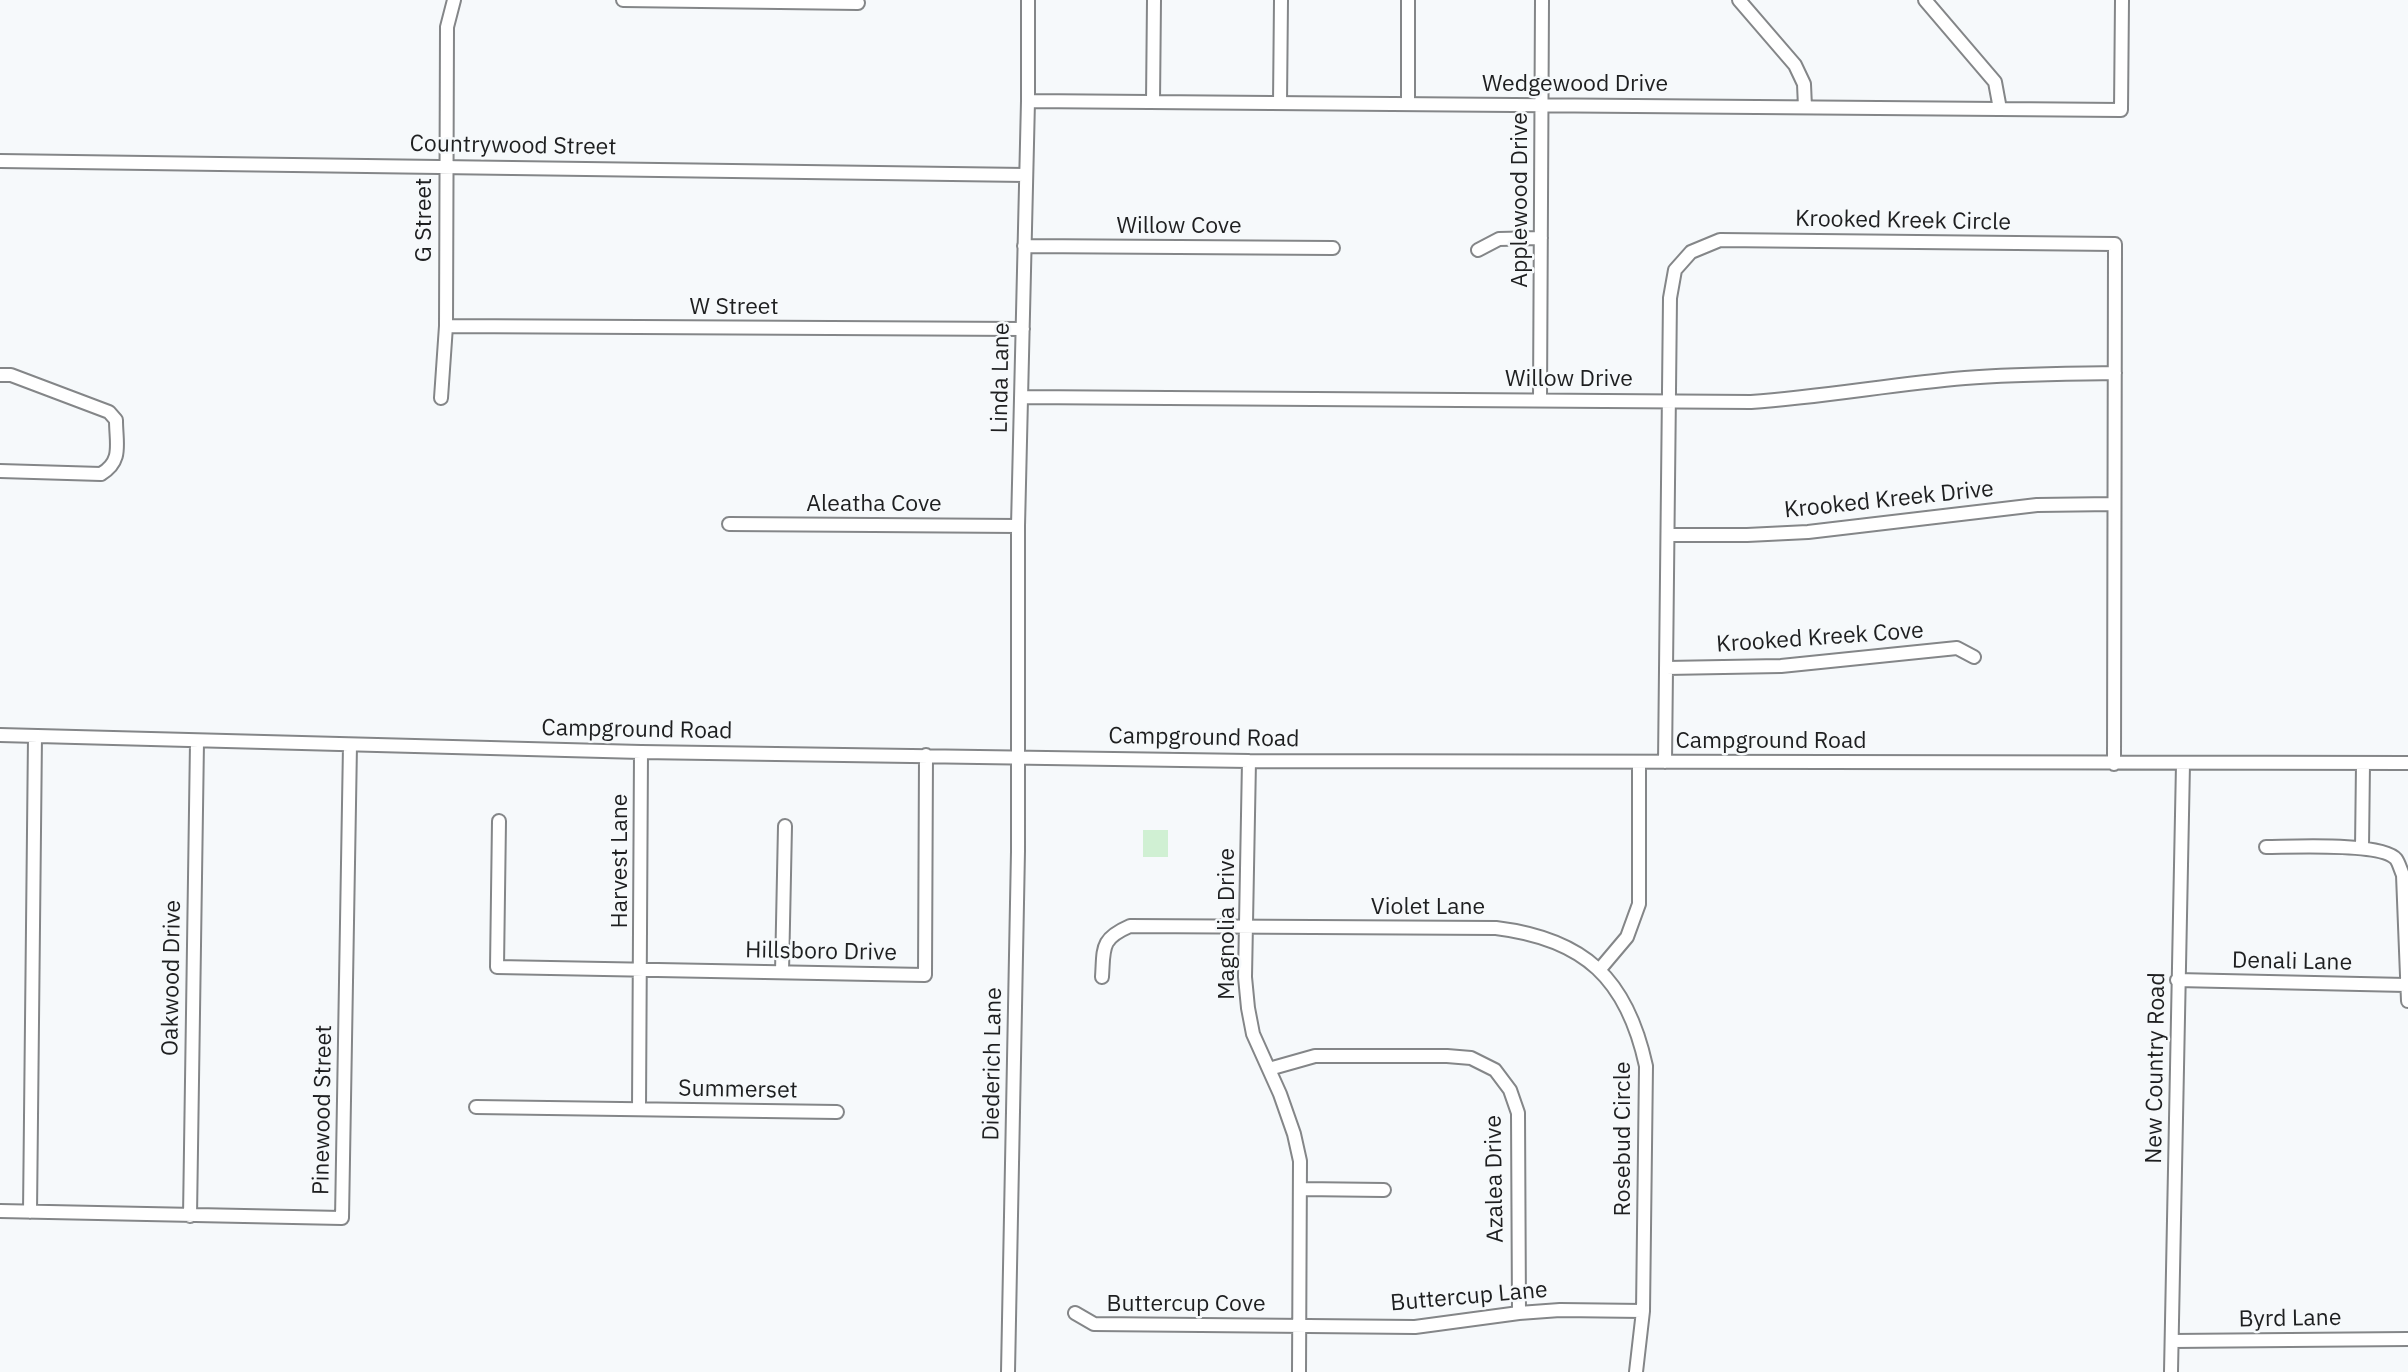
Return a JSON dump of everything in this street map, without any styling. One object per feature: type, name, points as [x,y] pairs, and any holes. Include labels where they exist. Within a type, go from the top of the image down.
[{"type":"street","name":"G Street","points":[[441,398],[446,326],[447,27],[454,0]]},
{"type":"street","points":[[623,0],[858,3]]},
{"type":"street","name":"Linda Lane","points":[[1017,757],[1018,526],[1028,0]]},
{"type":"street","points":[[1153,102],[1154,0]]},
{"type":"street","points":[[1280,103],[1281,0]]},
{"type":"street","points":[[1408,0],[1408,104]]},
{"type":"street","name":"Applewood Drive","points":[[1540,400],[1542,0]]},
{"type":"street","points":[[1739,0],[1795,65],[1804,84],[1805,107]]},
{"type":"street","points":[[1945,0],[1930,5],[1995,82],[2000,109]]},
{"type":"street","name":"Wedgewood Drive","points":[[1028,101],[2121,110],[2122,0]]},
{"type":"street","name":"Countrywood Street","points":[[0,161],[1025,175]]},
{"type":"street","points":[[1478,250],[1499,239],[1541,237]]},
{"type":"street","name":"Krooked Kreek Circle","points":[[1665,762],[1670,299],[1675,270],[1690,252],[1720,240],[2115,244],[2114,764]]},
{"type":"street","name":"Willow Cove","points":[[1024,246],[1333,248]]},
{"type":"street","name":"W Street","points":[[446,326],[1023,329]]},
{"type":"street","name":"Willow Drive","points":[[1022,397],[1751,402],[1974,377],[2115,373]]},
{"type":"street","points":[[0,375],[11,375],[109,412],[116,420],[116,458],[112,468],[101,474],[0,471]]},
{"type":"street","name":"Krooked Kreek Drive","points":[[1668,535],[1771,534],[2037,505],[2114,504]]},
{"type":"street","name":"Aleatha Cove","points":[[729,524],[1018,526]]},
{"type":"street","name":"Krooked Kreek Cove","points":[[1666,668],[1781,666],[1958,648],[1973,657]]},
{"type":"street","name":"Campground Road","points":[[0,735],[641,752],[1249,761],[2408,763]]},
{"type":"street","points":[[30,1212],[35,736]]},
{"type":"street","name":"Oakwood Drive","points":[[190,1216],[197,741]]},
{"type":"street","name":"Pinewood Street","points":[[0,1211],[342,1218],[350,745]]},
{"type":"street","name":"Harvest Lane","points":[[640,970],[641,752]]},
{"type":"street","name":"Hillsboro Drive","points":[[499,821],[496,967],[925,975],[926,755]]},
{"type":"street","name":"Diederich Lane","points":[[1008,1372],[1018,851],[1017,757]]},
{"type":"street","name":"Magnolia Drive","points":[[1249,761],[1246,928],[1248,1008],[1253,1034],[1294,1134],[1300,1161],[1298,1372]]},
{"type":"street","points":[[1600,969],[1627,937],[1639,904],[1639,762]]},
{"type":"street","name":"New Country Road","points":[[2171,1372],[2183,764]]},
{"type":"street","points":[[2362,848],[2363,764]]},
{"type":"street","points":[[782,972],[785,826]]},
{"type":"street","points":[[2266,847],[2362,848],[2384,852],[2396,859],[2403,875],[2408,1001]]},
{"type":"street","name":"Violet Lane","points":[[1102,977],[1104,947],[1113,934],[1130,926],[1496,928],[1550,939],[1600,969]]},
{"type":"street","name":"Rosebud Circle","points":[[1600,969],[1625,1002],[1639,1031],[1646,1066],[1643,1311],[1636,1372]]},
{"type":"street","points":[[639,1109],[640,970]]},
{"type":"street","name":"Denali Lane","points":[[2177,981],[2406,985]]},
{"type":"street","name":"Azalea Drive","points":[[1269,1069],[1315,1055],[1471,1058],[1495,1070],[1510,1090],[1518,1113],[1519,1313]]},
{"type":"street","name":"Summerset","points":[[476,1107],[837,1112]]},
{"type":"street","points":[[1301,1189],[1384,1189]]},
{"type":"street","name":"Buttercup Lane","points":[[1299,1325],[1415,1327],[1560,1310],[1643,1311]]},
{"type":"street","name":"Buttercup Cove","points":[[1075,1313],[1094,1324],[1299,1325]]},
{"type":"street","name":"Byrd Lane","points":[[2172,1341],[2408,1339]]},
{"type":"green space","points":[[1143,830],[1168,830],[1168,857],[1143,857]]}]
